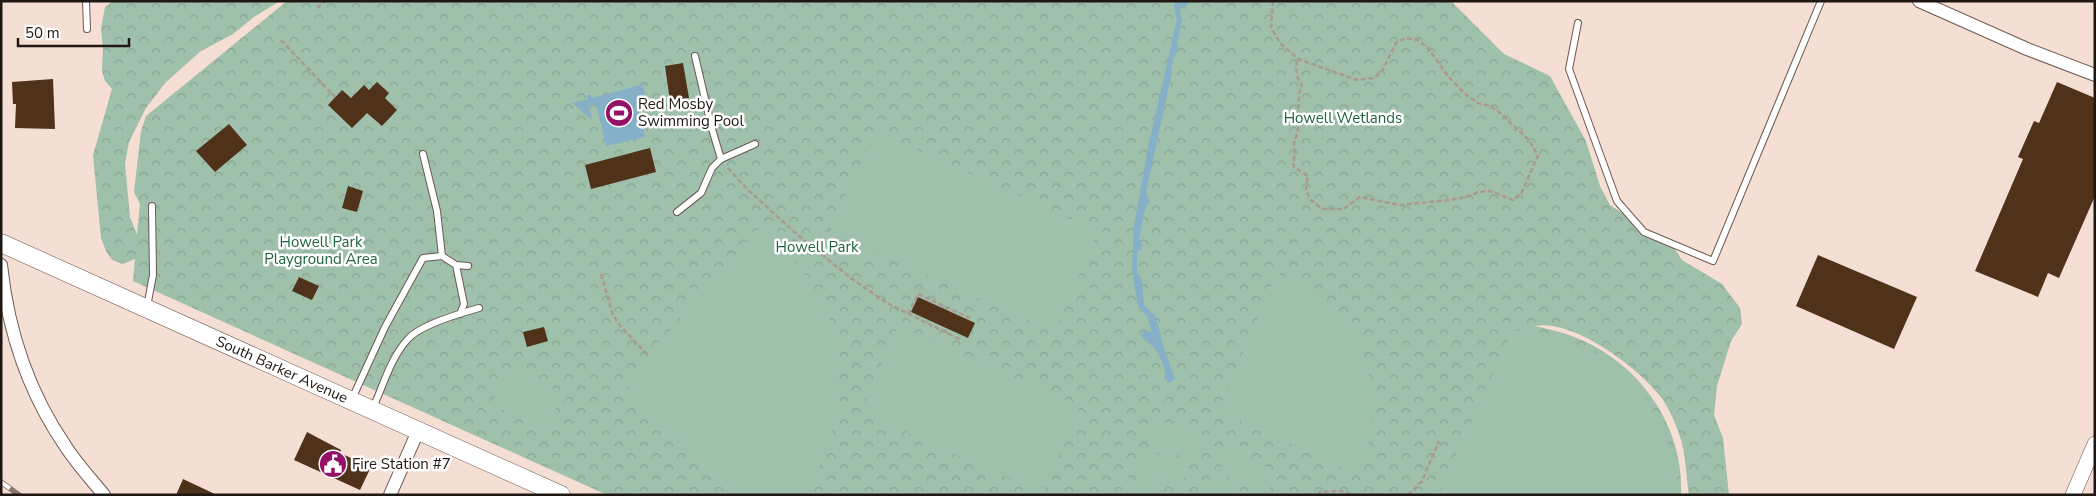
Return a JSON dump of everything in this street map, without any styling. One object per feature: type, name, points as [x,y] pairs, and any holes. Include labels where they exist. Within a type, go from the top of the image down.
[{"type":"main road","name":"South Barker Avenue","points":[[1,243],[561,495]]},
{"type":"street","points":[[1919,1],[2027,49],[2095,75]]},
{"type":"street","points":[[1,265],[10,319],[28,377],[44,411],[66,448],[104,495]]},
{"type":"street","points":[[390,495],[418,430]]},
{"type":"street","points":[[2073,495],[2095,444]]},
{"type":"lane","points":[[86,1],[87,29]]},
{"type":"lane","points":[[1578,23],[1569,69],[1617,201],[1644,232],[1713,260],[1821,1]]},
{"type":"lane","points":[[695,56],[721,159]]},
{"type":"lane","points":[[677,212],[701,193],[712,168],[721,159],[755,144]]},
{"type":"lane","points":[[423,154],[437,211],[442,256]]},
{"type":"lane","points":[[146,308],[153,276],[152,206]]},
{"type":"lane","points":[[351,400],[389,319],[423,258],[442,256],[456,265],[468,266]]},
{"type":"lane","points":[[456,265],[464,304],[460,314]]},
{"type":"lane","points":[[372,410],[396,355],[409,337],[439,321],[479,308]]},
{"type":"path","points":[[317,8],[324,1]]},
{"type":"path","points":[[1273,1],[1271,27],[1280,43],[1298,59],[1357,80],[1373,78],[1381,73],[1396,43],[1406,38],[1418,40],[1428,48],[1448,76],[1465,94],[1478,103],[1490,106],[1499,112],[1529,140],[1538,156],[1521,194],[1513,200],[1490,192],[1478,192],[1470,196],[1450,200],[1398,205],[1360,198],[1344,209],[1322,209],[1310,199],[1306,190],[1308,176],[1294,167],[1292,163],[1295,154],[1294,143],[1298,130],[1299,94],[1302,85],[1298,80],[1296,65],[1298,59]]},
{"type":"path","points":[[280,40],[336,98]]},
{"type":"path","points":[[721,159],[747,189],[799,236],[852,279],[887,303],[960,340]]},
{"type":"path","points":[[601,274],[613,316],[621,328],[648,355]]},
{"type":"path","points":[[908,314],[918,294],[970,318]]},
{"type":"path","points":[[1408,495],[1422,481],[1439,441]]},
{"type":"path","points":[[1318,495],[1320,492],[1342,491],[1353,495]]},
{"type":"green space","name":"Howell Park","points":[[113,1],[280,1],[254,17],[233,34],[201,51],[166,82],[146,108],[129,142],[125,164],[130,217],[137,235],[140,204],[134,192],[141,131],[146,116],[287,1],[1451,1],[1504,54],[1550,76],[1586,141],[1600,186],[1610,205],[1672,245],[1682,260],[1722,284],[1740,308],[1742,324],[1731,341],[1717,386],[1714,415],[1723,438],[1729,495],[1689,495],[1681,441],[1666,404],[1650,384],[1620,359],[1585,337],[1567,329],[1534,326],[1564,333],[1592,345],[1612,357],[1630,372],[1645,389],[1658,407],[1669,428],[1676,449],[1681,495],[607,495],[133,281],[135,259],[123,264],[112,260],[101,238],[93,155],[112,89],[105,81],[102,71],[103,48],[101,29],[105,7]]},
{"type":"green space","points":[[875,131],[1098,231],[1054,331],[829,233]]},
{"type":"green space","points":[[760,228],[802,269],[830,321],[839,362],[835,423],[815,479],[803,495],[742,495],[628,391],[629,377]]},
{"type":"green space","points":[[1277,273],[1310,289],[1325,299],[1349,322],[1357,336],[1368,369],[1373,403],[1373,419],[1369,444],[1357,474],[1227,415],[1222,402]]},
{"type":"green space","points":[[898,326],[1080,406],[1042,493],[861,411]]},
{"type":"green space","points":[[1524,329],[1556,336],[1605,357],[1645,395],[1674,456],[1675,495],[1438,495],[1512,332]]},
{"type":"green space","points":[[507,368],[563,393],[546,429],[491,404]]},
{"type":"green space","points":[[1154,418],[1202,439],[1192,461],[1144,440]]},
{"type":"green space","points":[[1141,447],[1189,468],[1179,491],[1131,470]]},
{"type":"green space","points":[[1228,450],[1277,471],[1267,494],[1218,472]]},
{"type":"green space","points":[[1128,477],[1168,495],[1120,495]]},
{"type":"green space","points":[[1215,480],[1250,495],[1208,495]]},
{"type":"water","points":[[1177,1],[1193,1],[1180,9],[1182,20],[1177,44],[1179,47],[1171,65],[1172,72],[1146,193],[1150,202],[1146,205],[1139,239],[1142,244],[1141,249],[1137,251],[1137,273],[1142,279],[1144,305],[1156,317],[1175,379],[1169,383],[1166,381],[1164,366],[1154,347],[1141,336],[1144,330],[1152,332],[1147,316],[1138,307],[1132,271],[1134,226],[1148,147],[1177,20],[1174,5]]},
{"type":"water","name":"Red Mosby Swimming Pool","points":[[648,83],[643,86],[647,101],[637,103],[645,137],[606,146],[596,104],[589,106],[592,120],[572,103],[588,99],[587,95],[591,95],[592,98]]},
{"type":"building","points":[[683,63],[689,98],[670,101],[665,66]]},
{"type":"building","points":[[53,79],[55,129],[15,128],[16,104],[13,104],[12,82]]},
{"type":"building","points":[[377,82],[389,93],[385,98],[397,110],[382,126],[367,113],[352,128],[328,105],[342,90],[351,98],[364,85],[369,90]]},
{"type":"building","points":[[2057,82],[2095,98],[2095,196],[2059,278],[2048,273],[2038,297],[1975,271],[2023,159],[2018,157],[2034,121],[2039,123]]},
{"type":"building","points":[[229,124],[247,145],[215,172],[196,151]]},
{"type":"building","points":[[650,148],[656,172],[591,189],[585,165]]},
{"type":"building","points":[[348,186],[363,191],[357,212],[342,208]]},
{"type":"building","points":[[1818,255],[1917,297],[1894,349],[1796,306]]},
{"type":"building","points":[[299,277],[319,286],[312,300],[292,291]]},
{"type":"building","points":[[918,297],[975,323],[968,338],[911,312]]},
{"type":"building","points":[[544,327],[548,341],[527,347],[523,332]]},
{"type":"building","name":"Fire Station #7","points":[[307,432],[341,450],[340,453],[371,467],[360,490],[294,460]]},
{"type":"building","points":[[183,479],[217,495],[176,495]]},
{"type":"railway","points":[[1,482],[19,495]]},
{"type":"place","name":"Red Mosby Swimming Pool","points":[[619,113]]},
{"type":"place","name":"Fire Station #7","points":[[333,464]]},
{"type":"park label","name":"Howell Wetlands","points":[[1343,118]]},
{"type":"park label","name":"Howell Park Playground Area","points":[[321,250]]}]
